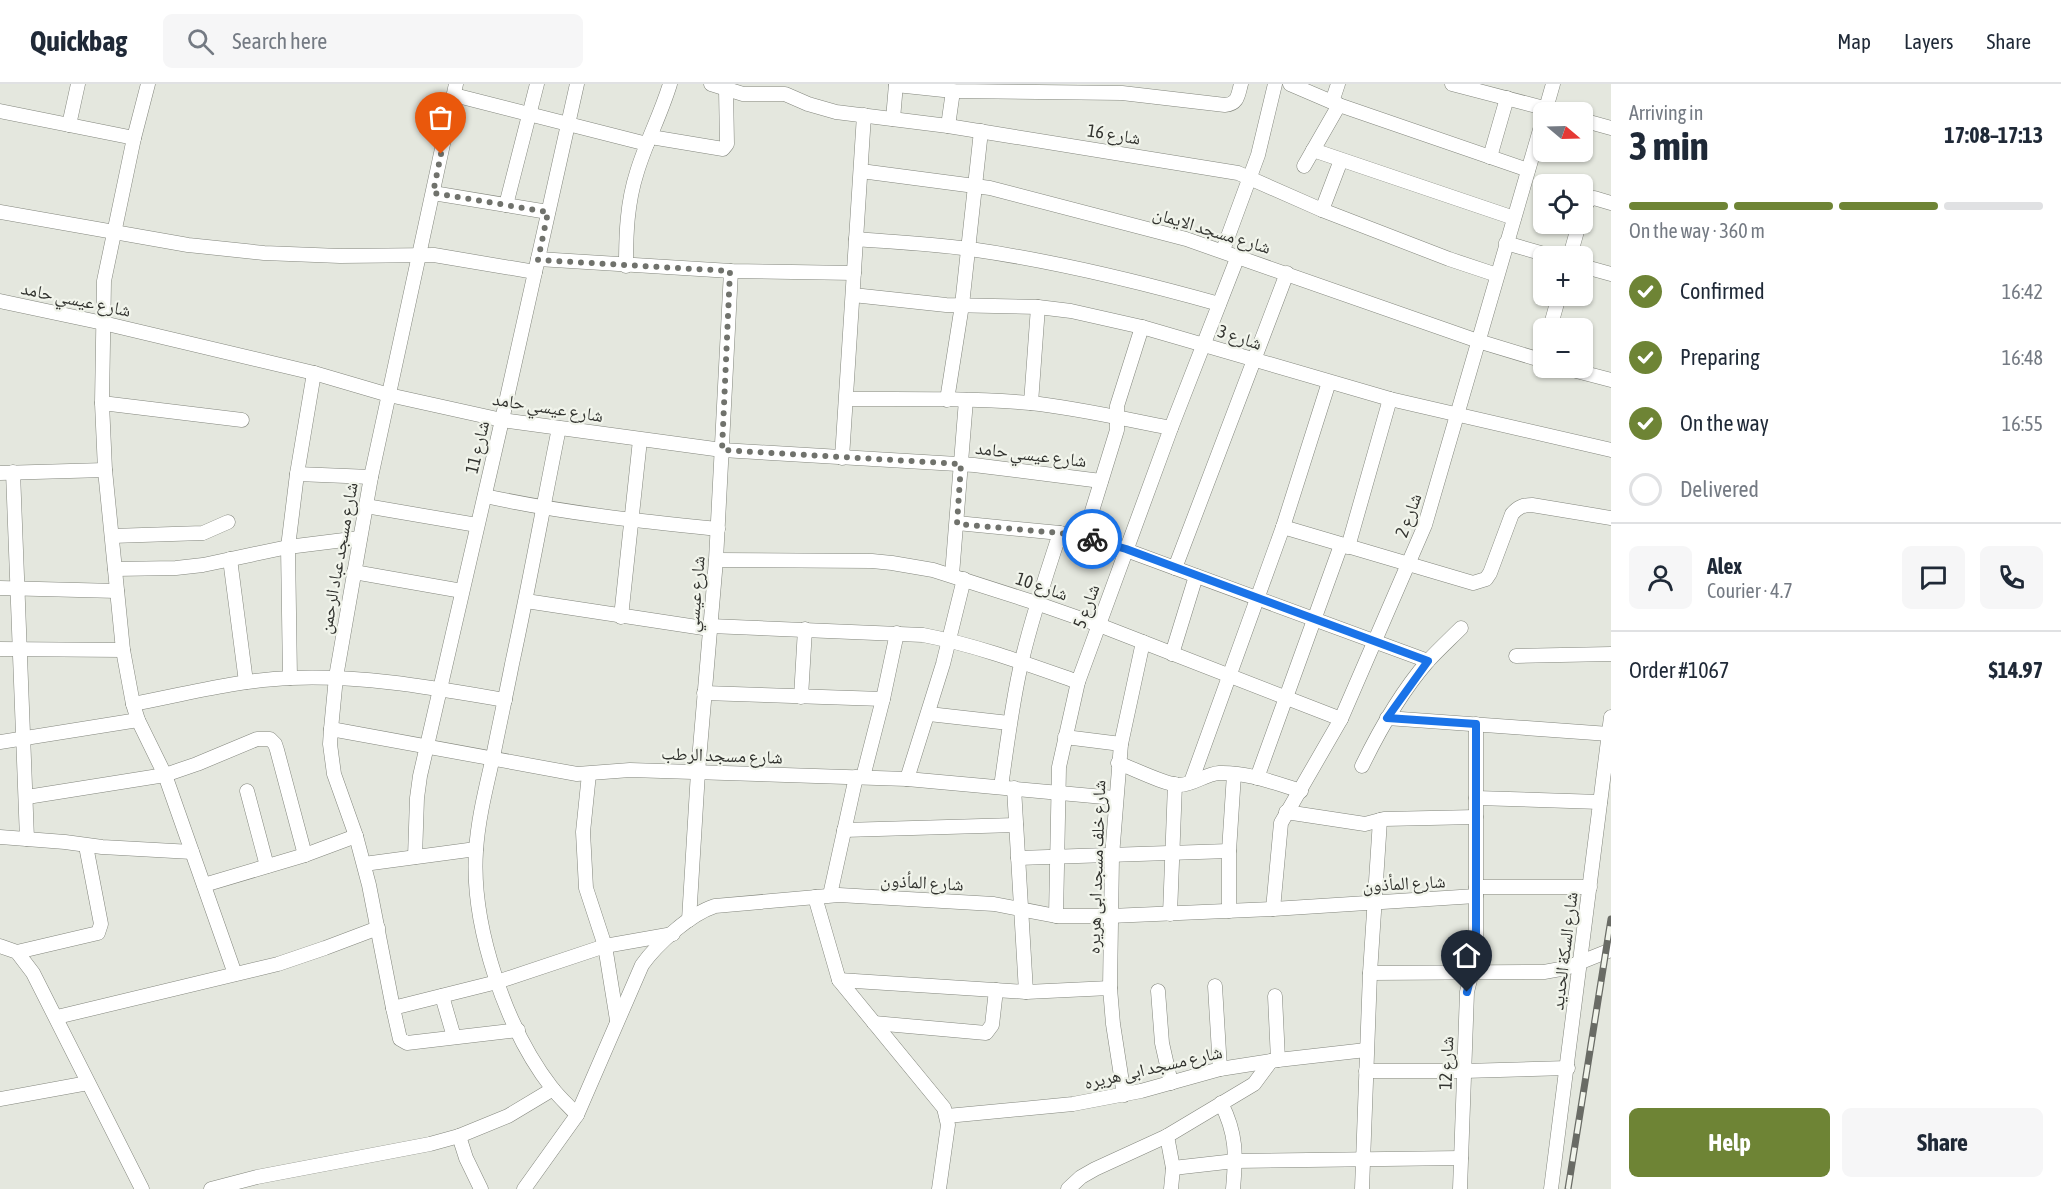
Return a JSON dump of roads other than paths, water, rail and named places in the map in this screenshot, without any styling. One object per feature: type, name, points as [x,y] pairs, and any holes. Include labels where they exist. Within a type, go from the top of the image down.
[{"type":"street","points":[[69,125],[78,84]]},
{"type":"street","points":[[148,84],[113,232],[104,281],[102,403],[105,470],[123,650],[133,704],[138,720],[165,775],[235,974]]},
{"type":"street","points":[[506,206],[537,84]]},
{"type":"street","name":"شارع 11","points":[[415,857],[417,798],[439,689],[502,420],[576,84]]},
{"type":"street","points":[[626,266],[629,204],[637,173],[670,84]]},
{"type":"street","name":"شارع 16","points":[[711,84],[743,94],[785,94],[822,109],[948,126],[1222,169],[1249,177],[1322,210],[1449,259],[1497,275]]},
{"type":"street","points":[[1223,250],[1260,146],[1275,84]]},
{"type":"street","points":[[1290,84],[1336,104],[1528,170]]},
{"type":"street","points":[[1304,166],[1336,104],[1338,84]]},
{"type":"street","points":[[1455,84],[1506,93],[1533,106]]},
{"type":"street","name":"شارع 2","points":[[1550,102],[1553,84]]},
{"type":"street","points":[[893,119],[896,85],[953,91],[1122,93],[1225,105],[1231,105],[1240,90]]},
{"type":"street","points":[[455,90],[568,124],[649,141],[723,148],[727,144],[726,89]]},
{"type":"street","name":"شارع مسجد عباد الرحمن","points":[[454,1037],[407,1043],[400,1038],[364,864],[334,774],[330,744],[336,677],[371,477],[455,90]]},
{"type":"street","points":[[948,126],[953,91]]},
{"type":"street","points":[[1490,157],[1506,93]]},
{"type":"street","points":[[0,111],[134,138]]},
{"type":"street","points":[[842,458],[864,115]]},
{"type":"street","points":[[1593,123],[1611,128]]},
{"type":"street","points":[[947,400],[962,305],[981,131]]},
{"type":"street","points":[[1313,150],[1514,218]]},
{"type":"street","name":"شارع 2","points":[[1273,909],[1279,832],[1286,812],[1301,791],[1341,719],[1433,503],[1506,243],[1533,156]]},
{"type":"street","points":[[1322,210],[1341,160]]},
{"type":"street","name":"شارع مسجد الايمان","points":[[861,171],[974,185],[1174,236],[1223,250],[1478,341],[1533,355]]},
{"type":"street","points":[[433,193],[548,212]]},
{"type":"street","points":[[1593,198],[1611,203]]},
{"type":"street","points":[[0,212],[188,245],[264,254],[419,255],[536,266],[626,266],[730,271],[854,273]]},
{"type":"street","points":[[856,239],[968,249],[1070,266],[1219,304]]},
{"type":"street","points":[[1506,243],[1533,251]]},
{"type":"street","name":"شارع 5","points":[[1056,916],[1058,793],[1065,737],[1078,682],[1170,428],[1238,256]]},
{"type":"street","points":[[1593,269],[1611,274]]},
{"type":"street","name":"شارع عيسي","points":[[689,920],[698,772],[718,529],[730,271]]},
{"type":"street","points":[[1175,568],[1252,360],[1287,273]]},
{"type":"street","name":"شارع 3","points":[[853,295],[962,305],[1038,307],[1071,311],[1142,327],[1390,399],[1611,450]]},
{"type":"street","name":"شارع عيسي حامد","points":[[0,301],[314,373],[389,395],[502,420],[722,450],[961,464],[1101,481]]},
{"type":"street","points":[[1031,404],[1038,307]]},
{"type":"street","points":[[1084,537],[1117,430],[1117,406],[1142,327]]},
{"type":"street","points":[[290,678],[288,547],[297,474],[314,373]]},
{"type":"street","points":[[1593,375],[1611,380]]},
{"type":"street","points":[[1191,782],[1283,527],[1329,382]]},
{"type":"street","points":[[847,399],[966,400],[1031,404],[1072,408],[1170,428]]},
{"type":"street","points":[[1257,778],[1345,546],[1390,399]]},
{"type":"street","points":[[907,779],[929,714],[950,640],[958,577],[957,524],[966,400]]},
{"type":"street","points":[[102,403],[242,420]]},
{"type":"street","points":[[558,428],[526,601],[492,759],[476,849],[476,882],[479,913],[497,982],[518,1030],[553,1089],[577,1115]]},
{"type":"street","points":[[621,617],[640,440]]},
{"type":"street","points":[[27,839],[18,588],[7,473],[105,470]]},
{"type":"street","points":[[297,474],[371,477]]},
{"type":"street","points":[[484,496],[543,509],[632,521],[718,529]]},
{"type":"street","points":[[1283,527],[1473,584],[1486,579],[1490,573],[1512,514],[1517,508],[1532,505],[1611,518]]},
{"type":"street","points":[[366,506],[477,525]]},
{"type":"street","points":[[112,536],[196,534],[228,522]]},
{"type":"street","points":[[957,524],[1060,533],[1126,549],[1428,661]]},
{"type":"street","points":[[1026,992],[1016,825],[1008,788],[1009,723],[1036,603],[1060,533]]},
{"type":"street","points":[[115,569],[203,565],[288,547],[360,538]]},
{"type":"street","points":[[230,559],[246,682]]},
{"type":"street","name":"شارع 10","points":[[716,560],[892,562],[958,577],[1099,625],[1341,719]]},
{"type":"street","points":[[354,572],[462,591]]},
{"type":"street","points":[[1172,654],[1196,576]]},
{"type":"street","points":[[0,588],[117,591]]},
{"type":"street","points":[[526,601],[621,617],[710,628],[897,633],[950,640],[1078,682]]},
{"type":"street","points":[[1362,766],[1387,718],[1428,661],[1461,628]]},
{"type":"street","points":[[801,697],[805,629]]},
{"type":"street","points":[[830,896],[844,830],[883,699],[897,633]]},
{"type":"street","name":"شارع خلف مسجد ابى هريره","points":[[1124,1095],[1110,988],[1112,856],[1118,762],[1143,642]]},
{"type":"street","points":[[0,649],[123,650]]},
{"type":"street","points":[[1515,656],[1611,654]]},
{"type":"street","points":[[133,704],[246,682],[336,677],[404,683],[505,700]]},
{"type":"street","points":[[704,693],[883,699]]},
{"type":"street","points":[[929,714],[1009,723]]},
{"type":"street","name":"شارع السكة الحديد","points":[[1551,1189],[1611,717]]},
{"type":"street","points":[[1387,718],[1609,734]]},
{"type":"street","points":[[0,742],[138,720]]},
{"type":"street","name":"شارع 12","points":[[1460,1189],[1467,992],[1476,955],[1476,724]]},
{"type":"street","name":"شارع مسجد الرطب","points":[[331,729],[492,759],[589,774],[620,771],[698,772],[907,779],[1115,798]]},
{"type":"street","points":[[1065,737],[1121,744]]},
{"type":"street","points":[[27,797],[165,775],[251,741],[270,739],[277,750],[305,855]]},
{"type":"street","points":[[1118,762],[1175,784],[1191,782],[1209,775],[1234,774],[1301,791]]},
{"type":"street","points":[[589,774],[583,832],[586,888],[605,946],[617,1020]]},
{"type":"street","points":[[1229,911],[1229,851],[1234,774]]},
{"type":"street","points":[[1170,914],[1175,784]]},
{"type":"street","points":[[247,791],[267,866]]},
{"type":"street","points":[[1476,798],[1600,802]]},
{"type":"street","points":[[1286,812],[1365,824],[1380,820],[1476,817]]},
{"type":"street","points":[[1362,1189],[1366,1050],[1380,820]]},
{"type":"street","points":[[844,830],[1016,825]]},
{"type":"street","points":[[204,885],[305,855],[356,836]]},
{"type":"street","points":[[0,837],[86,846],[192,852]]},
{"type":"street","points":[[0,946],[17,952],[98,933],[101,924],[86,846]]},
{"type":"street","points":[[364,864],[476,849]]},
{"type":"street","points":[[1018,858],[1229,851]]},
{"type":"street","name":"شارع المأذون","points":[[524,1189],[577,1115],[642,965],[689,920],[715,906],[830,896],[994,904],[1056,916],[1110,916],[1273,909],[1476,892],[1590,887]]},
{"type":"street","points":[[815,897],[839,980],[939,1100],[946,1116],[947,1135],[939,1189]]},
{"type":"street","points":[[57,1017],[302,957],[378,928]]},
{"type":"street","points":[[393,1008],[497,982],[605,946],[673,934]]},
{"type":"street","points":[[1370,973],[1544,972],[1566,968],[1581,960],[1611,950]]},
{"type":"street","points":[[17,952],[33,973],[57,1017],[142,1189]]},
{"type":"street","points":[[839,980],[1026,992],[1110,988]]},
{"type":"street","points":[[1215,986],[1220,1070]]},
{"type":"street","points":[[874,1023],[986,1033],[992,1026],[996,990]]},
{"type":"street","points":[[1158,991],[1162,1043],[1171,1083]]},
{"type":"street","points":[[442,996],[454,1037],[518,1030]]},
{"type":"street","points":[[1068,1189],[1095,1169],[1167,1136],[1254,1084],[1275,1060],[1275,996]]},
{"type":"street","name":"شارع مسجد ابى هريره","points":[[946,1116],[1073,1104],[1124,1095],[1220,1070],[1275,1060],[1366,1050]]},
{"type":"street","points":[[1366,1071],[1568,1068]]},
{"type":"street","points":[[0,1099],[88,1083]]},
{"type":"street","points":[[211,1189],[267,1175],[430,1144],[459,1136],[508,1116],[553,1089]]},
{"type":"street","points":[[1221,1103],[1229,1119],[1236,1147],[1233,1189]]},
{"type":"street","points":[[459,1136],[466,1158],[481,1189]]},
{"type":"street","points":[[1167,1136],[1173,1168],[1171,1189]]},
{"type":"street","points":[[1173,1168],[1236,1161],[1461,1158]]},
{"type":"railway","points":[[1568,1189],[1611,919]]}]
